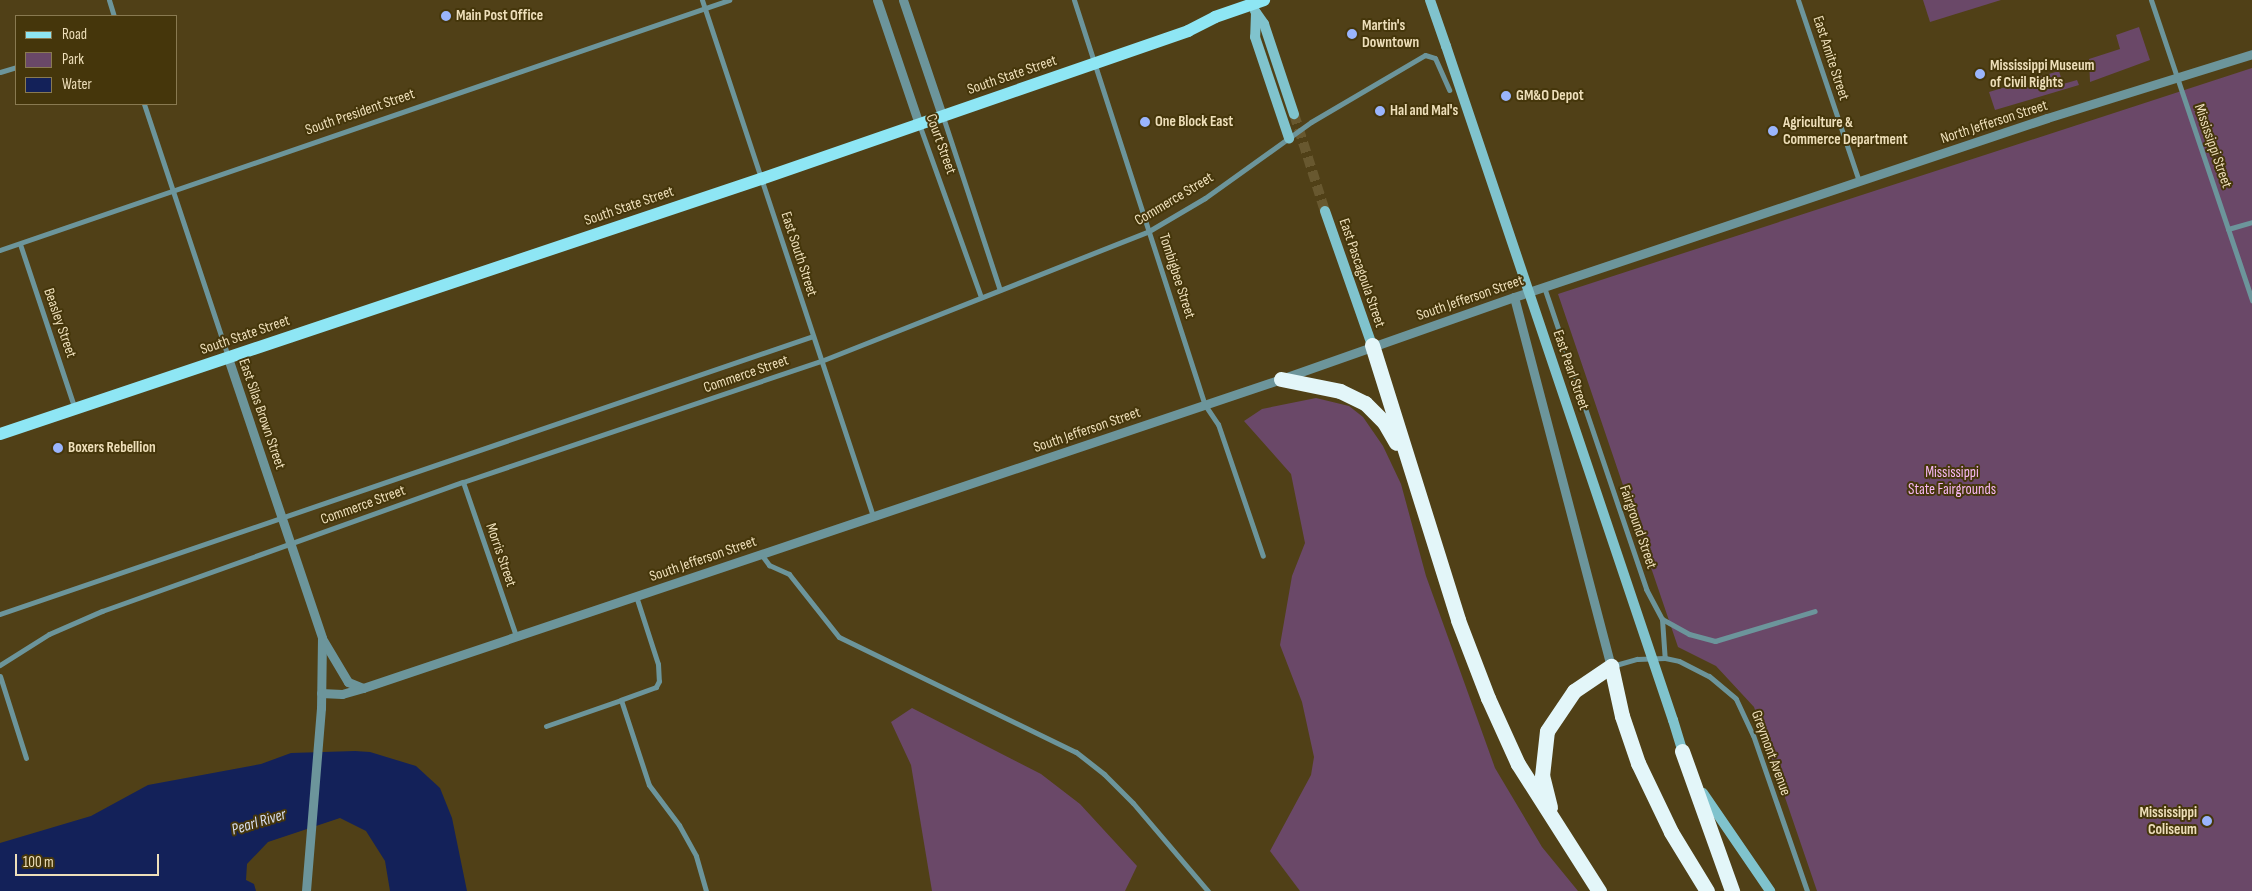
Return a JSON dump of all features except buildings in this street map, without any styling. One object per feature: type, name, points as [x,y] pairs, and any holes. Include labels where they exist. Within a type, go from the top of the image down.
[{"type":"highway","points":[[1372,345],[1458,620],[1488,698],[1518,764],[1599,891]]},
{"type":"highway","points":[[1281,379],[1340,390],[1365,403],[1384,422],[1410,466]]},
{"type":"highway","points":[[1553,821],[1542,776],[1547,731],[1574,691],[1611,666],[1622,716],[1638,763],[1671,832],[1706,891]]},
{"type":"highway","points":[[1682,751],[1732,891]]},
{"type":"main road","name":"East Pearl Street","points":[[1430,0],[1682,751],[1712,809],[1770,891]]},
{"type":"main road","name":"South State Street","points":[[0,434],[761,179],[1095,63],[1257,4]]},
{"type":"main road","points":[[1257,4],[1294,114]]},
{"type":"main road","points":[[1257,4],[1255,37],[1289,138]]},
{"type":"main road","name":"East Pascagoula Street","points":[[1325,211],[1372,345]]},
{"type":"street","points":[[109,0],[114,15]]},
{"type":"street","name":"East South Street","points":[[702,0],[873,516]]},
{"type":"street","name":"South President Street","points":[[0,250],[729,0]]},
{"type":"street","name":"Court Street","points":[[877,0],[981,297]]},
{"type":"street","name":"Court Street","points":[[903,0],[1000,290]]},
{"type":"street","name":"Tombigbee Street","points":[[1074,0],[1205,405],[1218,424],[1264,556]]},
{"type":"street","name":"East Amite Street","points":[[1798,0],[1859,182]]},
{"type":"street","name":"Mississippi Street","points":[[2151,0],[2252,300]]},
{"type":"street","name":"North Jefferson Street","points":[[1859,182],[2252,54]]},
{"type":"street","name":"Commerce Street","points":[[0,665],[49,634],[102,611],[463,482],[821,361],[1149,231],[1205,198],[1289,138],[1425,55],[1434,58],[1449,90]]},
{"type":"street","points":[[0,72],[15,67]]},
{"type":"street","name":"East Silas Brown Street","points":[[144,105],[228,358],[293,544],[322,638],[321,708],[306,891]]},
{"type":"street","name":"South Jefferson Street","points":[[321,693],[342,694],[363,688],[1205,405],[1372,345],[1859,182]]},
{"type":"street","points":[[2228,229],[2252,222]]},
{"type":"street","name":"Beasley Street","points":[[20,244],[76,410]]},
{"type":"street","name":"Fairground Street","points":[[1544,287],[1646,589],[1662,618]]},
{"type":"street","points":[[1514,297],[1611,666]]},
{"type":"street","name":"Commerce Street","points":[[0,614],[813,336]]},
{"type":"street","name":"Morris Street","points":[[463,482],[516,636]]},
{"type":"street","points":[[760,554],[769,565],[789,574],[838,637],[1076,752],[1104,774],[1133,804],[1208,891]]},
{"type":"street","points":[[546,726],[656,688],[659,681],[658,664],[636,596]]},
{"type":"street","points":[[1662,618],[1689,634],[1715,641],[1815,611]]},
{"type":"street","points":[[1662,618],[1665,658]]},
{"type":"street","points":[[322,638],[348,682],[363,688]]},
{"type":"street","name":"Greymont Avenue","points":[[1611,666],[1637,659],[1665,658],[1709,676],[1736,699],[1745,713],[1807,891]]},
{"type":"street","points":[[0,676],[26,758]]},
{"type":"street","points":[[621,700],[649,785],[679,825],[696,856],[706,891]]},
{"type":"green space","points":[[1923,0],[2001,0],[1930,22]]},
{"type":"green space","points":[[2139,27],[2150,60],[2090,82],[2089,59],[2120,49],[2116,35]]},
{"type":"green space","name":"Mississippi State Fairgrounds","points":[[2252,68],[2252,891],[1817,891],[1754,707],[1716,666],[1678,647],[1558,294]]},
{"type":"green space","points":[[2059,71],[2063,84],[2077,80],[2079,85],[1995,110],[1989,92]]},
{"type":"green space","points":[[1316,398],[1349,406],[1363,417],[1383,446],[1401,484],[1426,576],[1495,768],[1542,847],[1578,891],[1300,891],[1270,851],[1311,775],[1314,757],[1302,702],[1280,645],[1292,576],[1305,543],[1291,474],[1244,421],[1262,409]]},
{"type":"green space","points":[[912,708],[1041,774],[1080,804],[1137,866],[1125,891],[932,891],[911,765],[891,722]]},
{"type":"water","name":"Pearl River","points":[[370,752],[416,766],[440,788],[452,818],[467,891],[390,891],[385,861],[366,831],[340,818],[268,842],[247,864],[246,880],[254,884],[256,891],[0,891],[0,843],[91,816],[148,785],[261,764],[291,753]]},
{"type":"tunnel","points":[[1294,114],[1325,211]]},
{"type":"place","name":"Main Post Office","points":[[446,16]]},
{"type":"place","name":"Martin's Downtown","points":[[1352,34]]},
{"type":"place","name":"Mississippi Museum of Civil Rights","points":[[1980,74]]},
{"type":"place","name":"GM&O Depot","points":[[1506,96]]},
{"type":"place","name":"Hal and Mal's","points":[[1380,111]]},
{"type":"place","name":"One Block East","points":[[1145,122]]},
{"type":"place","name":"Agriculture & Commerce Department","points":[[1773,131]]},
{"type":"place","name":"Boxers Rebellion","points":[[58,448]]},
{"type":"place","name":"Mississippi Coliseum","points":[[2207,821]]}]
